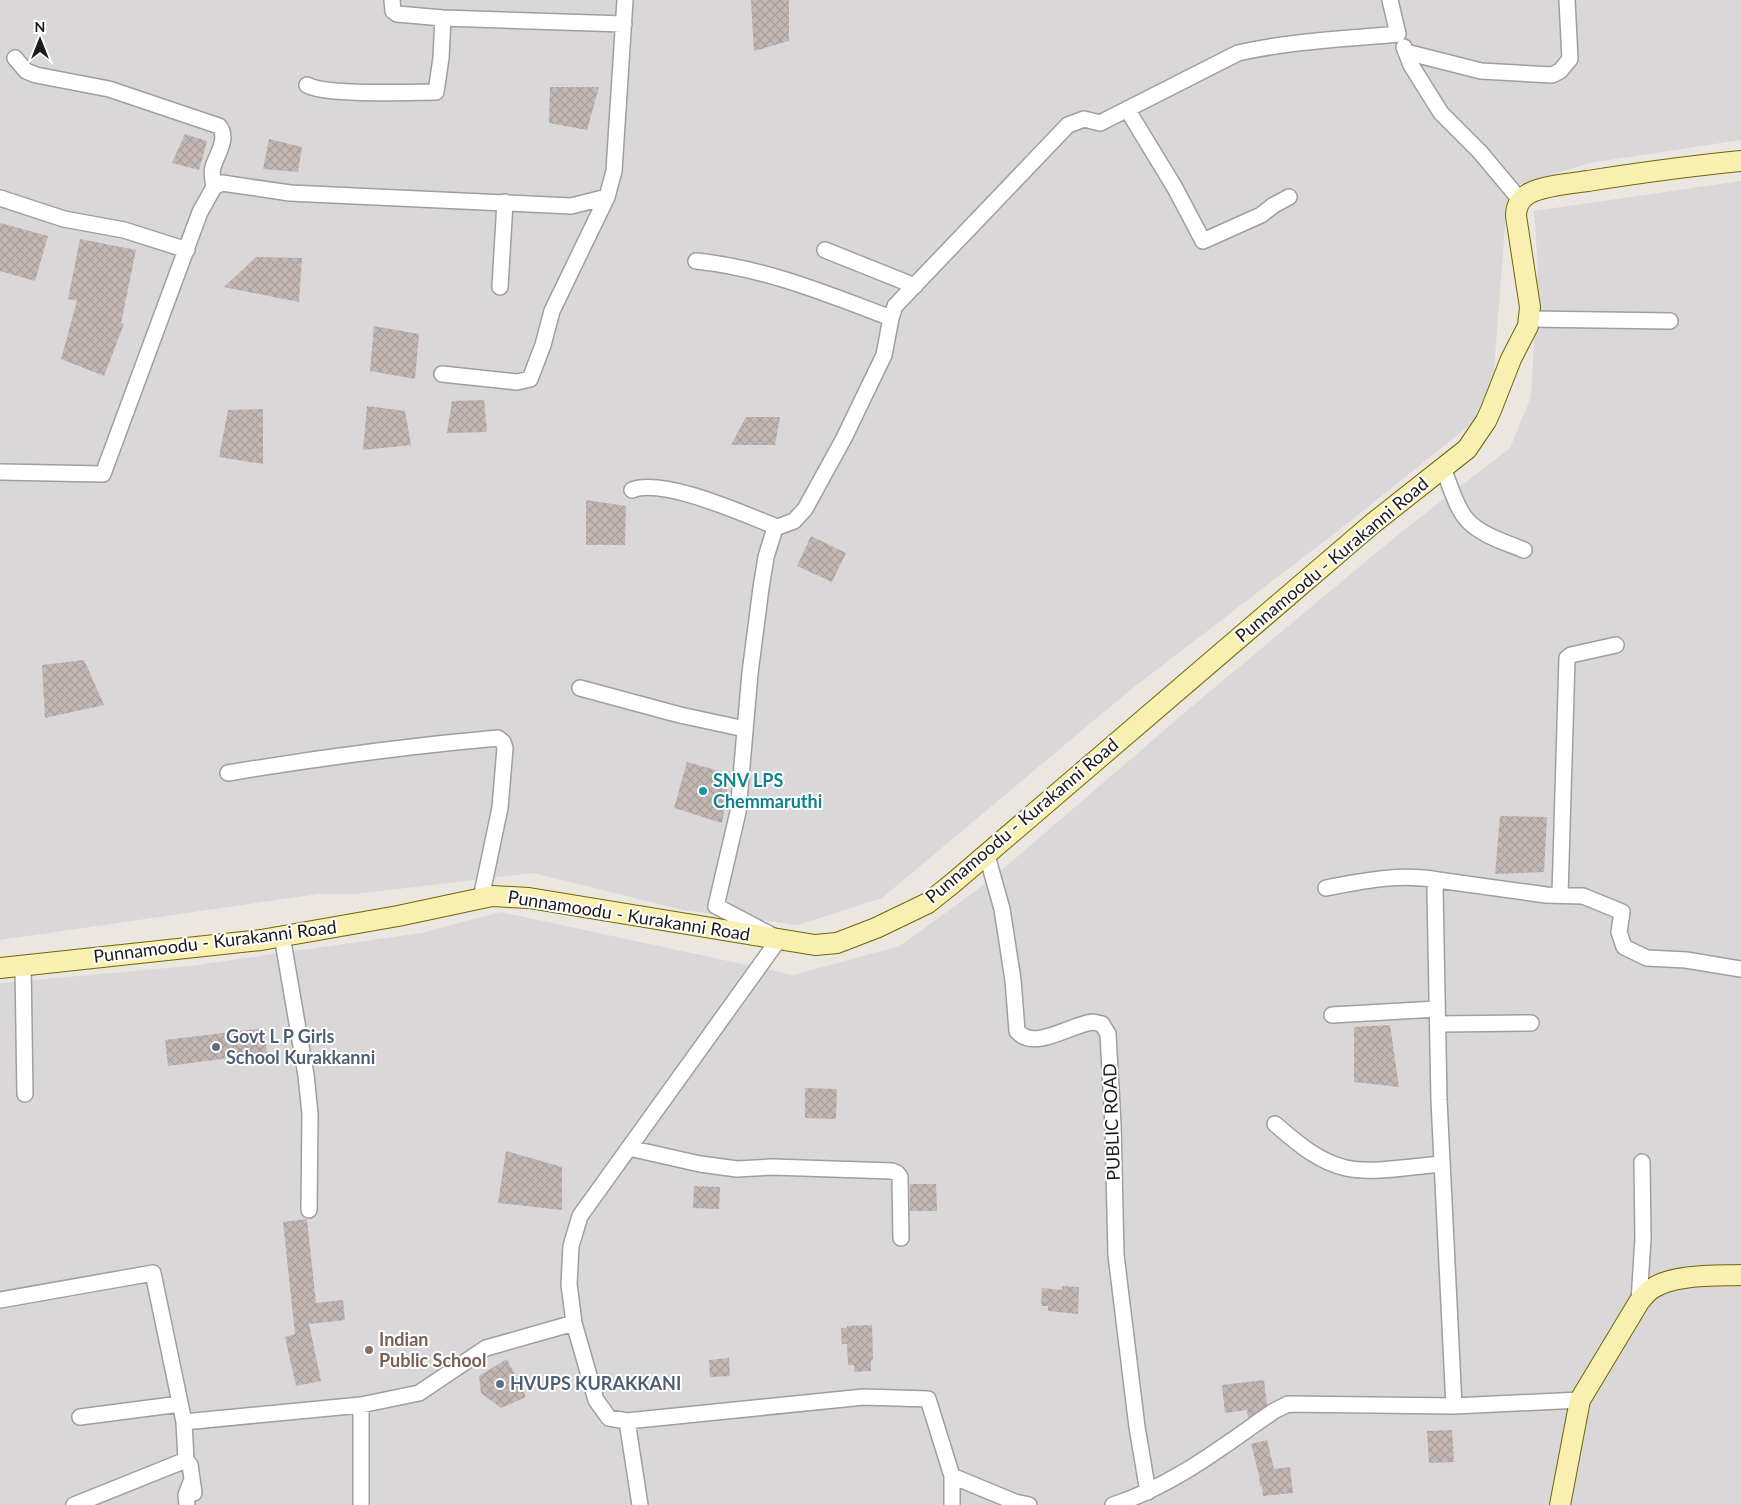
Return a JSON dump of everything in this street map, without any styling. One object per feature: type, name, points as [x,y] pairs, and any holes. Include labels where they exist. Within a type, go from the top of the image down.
[{"type":"main road","points":[[1521,201],[1532,192],[1573,183],[1741,161]]},
{"type":"main road","name":"Punnamoodu - Kurakanni Road","points":[[0,968],[261,940],[398,916],[492,896],[529,898],[806,945],[837,943],[876,928],[928,903],[1372,524],[1467,449],[1486,421],[1511,359],[1530,319],[1530,307],[1516,221],[1516,212],[1521,201]]},
{"type":"main road","points":[[1560,1505],[1580,1400],[1639,1302],[1652,1288],[1666,1282],[1705,1276],[1741,1275]]},
{"type":"street","points":[[392,0],[393,11],[398,14],[443,18],[624,24]]},
{"type":"street","points":[[442,374],[518,382],[530,379],[552,311],[608,197],[614,171],[626,0]]},
{"type":"street","points":[[1390,0],[1398,34],[1406,52],[1441,113],[1480,152],[1521,201]]},
{"type":"street","points":[[1406,52],[1480,71],[1552,75],[1560,71],[1570,60],[1567,0]]},
{"type":"street","points":[[308,85],[316,89],[350,92],[436,92],[441,58],[443,18]]},
{"type":"street","points":[[952,1505],[952,1476],[928,1399],[864,1397],[627,1421],[609,1418],[596,1400],[574,1323],[569,1284],[571,1246],[580,1216],[779,939],[716,906],[738,812],[750,673],[760,588],[774,528],[794,521],[805,509],[844,438],[884,355],[895,306],[1068,125],[1084,119],[1100,123],[1238,53],[1256,48],[1398,34]]},
{"type":"street","points":[[15,58],[26,70],[36,75],[109,89],[219,126],[223,130],[224,136],[213,166],[214,187]]},
{"type":"street","points":[[1127,109],[1175,188],[1203,241],[1262,215],[1274,205],[1289,197]]},
{"type":"street","points":[[0,472],[103,474],[188,250],[200,212],[214,187],[222,183],[290,193],[571,206],[608,197]]},
{"type":"street","points":[[0,198],[64,219],[124,230],[188,250]]},
{"type":"street","points":[[500,287],[504,202]]},
{"type":"street","points":[[825,250],[915,286]]},
{"type":"street","points":[[696,261],[727,264],[758,271],[891,318]]},
{"type":"street","points":[[1530,319],[1670,321]]},
{"type":"street","points":[[1443,468],[1460,509],[1468,520],[1486,534],[1524,550]]},
{"type":"street","points":[[632,490],[645,486],[695,496],[777,527]]},
{"type":"street","points":[[1560,895],[1567,658],[1571,655],[1616,645]]},
{"type":"street","points":[[580,688],[680,715],[745,729]]},
{"type":"street","points":[[228,773],[298,761],[406,747],[498,738],[503,742],[505,748],[500,808],[481,898]]},
{"type":"street","name":"PUBLIC ROAD","points":[[986,852],[1002,909],[1014,987],[1017,1031],[1024,1038],[1038,1040],[1093,1022],[1102,1024],[1108,1034],[1113,1125],[1116,1255],[1137,1427],[1148,1492]]},
{"type":"street","points":[[1326,888],[1371,879],[1420,877],[1546,895],[1583,896],[1622,912],[1619,932],[1624,947],[1647,958],[1686,960],[1741,969]]},
{"type":"street","points":[[1438,880],[1435,890],[1437,1009],[1442,1164],[1454,1406]]},
{"type":"street","points":[[282,936],[306,1075],[310,1114],[309,1210]]},
{"type":"street","points":[[23,966],[25,1094]]},
{"type":"street","points":[[1332,1015],[1437,1009]]},
{"type":"street","points":[[1438,1024],[1531,1023]]},
{"type":"street","points":[[1275,1124],[1299,1145],[1325,1161],[1346,1168],[1366,1170],[1442,1164]]},
{"type":"street","points":[[629,1148],[700,1164],[737,1169],[772,1167],[892,1171],[900,1177],[901,1238]]},
{"type":"street","points":[[1639,1302],[1643,1238],[1642,1162]]},
{"type":"street","points":[[0,1300],[153,1274],[184,1422],[186,1460],[190,1465],[191,1493]]},
{"type":"street","points":[[184,1422],[361,1405],[419,1393],[486,1348],[574,1323]]},
{"type":"street","points":[[1113,1505],[1148,1492],[1194,1466],[1274,1411],[1288,1404],[1454,1406],[1580,1400]]},
{"type":"street","points":[[80,1417],[180,1404]]},
{"type":"street","points":[[361,1405],[361,1505]]},
{"type":"street","points":[[627,1421],[640,1505]]},
{"type":"street","points":[[74,1505],[186,1460]]},
{"type":"street","points":[[952,1476],[1015,1502],[1029,1505]]},
{"type":"shaded area","points":[[0,0],[1741,0],[1741,140],[1590,163],[1508,188],[1491,408],[1348,523],[1129,691],[882,898],[798,925],[683,910],[533,873],[355,894],[319,894],[0,940]]},
{"type":"shaded area","points":[[1741,181],[1741,1505],[0,1505],[0,983],[190,966],[421,933],[501,912],[793,975],[900,946],[989,881],[1190,708],[1400,533],[1510,448],[1531,397],[1538,270],[1534,211]]},
{"type":"building","points":[[751,0],[789,0],[789,41],[754,51]]},
{"type":"building","points":[[550,87],[599,87],[587,130],[549,123]]},
{"type":"building","points":[[185,134],[207,141],[199,170],[172,163]]},
{"type":"building","points":[[269,139],[302,147],[298,172],[263,169]]},
{"type":"building","points":[[0,223],[48,236],[35,281],[0,271]]},
{"type":"building","points":[[80,239],[136,250],[121,323],[124,324],[104,376],[61,359],[77,301],[68,299]]},
{"type":"building","points":[[256,257],[302,258],[299,302],[224,287]]},
{"type":"building","points":[[374,326],[419,334],[415,379],[370,371]]},
{"type":"building","points":[[484,400],[487,432],[447,433],[452,401]]},
{"type":"building","points":[[367,406],[405,411],[411,445],[363,450]]},
{"type":"building","points":[[263,409],[263,464],[219,457],[228,410]]},
{"type":"building","points":[[746,417],[780,417],[775,445],[731,445]]},
{"type":"building","points":[[586,500],[626,506],[625,545],[586,545]]},
{"type":"building","points":[[811,536],[846,553],[832,582],[797,566]]},
{"type":"building","points":[[84,660],[104,705],[45,718],[42,665]]},
{"type":"building","name":"SNV LPS Chemmaruthi","points":[[687,762],[730,774],[722,823],[674,808]]},
{"type":"building","points":[[1500,816],[1547,817],[1544,872],[1495,874]]},
{"type":"building","points":[[1390,1025],[1399,1087],[1354,1082],[1354,1027]]},
{"type":"building","name":"Govt L P Girls School Kurakkanni","points":[[264,1028],[267,1053],[168,1066],[165,1040]]},
{"type":"building","points":[[805,1088],[837,1089],[836,1119],[805,1118]]},
{"type":"building","points":[[506,1151],[562,1167],[562,1210],[498,1203]]},
{"type":"building","points":[[910,1184],[936,1184],[937,1211],[910,1211]]},
{"type":"building","points":[[694,1186],[720,1187],[719,1209],[693,1208]]},
{"type":"building","points":[[307,1219],[316,1303],[343,1300],[345,1320],[309,1324],[321,1381],[296,1386],[285,1337],[295,1334],[283,1222]]},
{"type":"building","points":[[1062,1286],[1079,1287],[1078,1314],[1048,1311],[1048,1306],[1041,1306],[1042,1288],[1062,1290]]},
{"type":"building","points":[[872,1325],[873,1360],[871,1360],[871,1371],[854,1372],[854,1365],[848,1365],[847,1344],[842,1344],[841,1328]]},
{"type":"building","points":[[729,1358],[730,1376],[710,1377],[709,1360]]},
{"type":"building","name":"HVUPS KURAKKANI","points":[[507,1359],[526,1397],[501,1408],[481,1393],[479,1376]]},
{"type":"building","points":[[1264,1380],[1267,1405],[1248,1418],[1247,1410],[1225,1413],[1222,1385]]},
{"type":"building","points":[[1452,1430],[1454,1462],[1429,1463],[1427,1431]]},
{"type":"building","points":[[1267,1440],[1274,1469],[1290,1467],[1293,1493],[1263,1496],[1251,1444]]},
{"type":"place","name":"SNV LPS Chemmaruthi","points":[[703,791]]},
{"type":"place","name":"Govt L P Girls School Kurakkanni","points":[[216,1047]]},
{"type":"place","name":"Indian Public School","points":[[369,1350]]},
{"type":"place","name":"HVUPS KURAKKANI","points":[[500,1384]]}]
